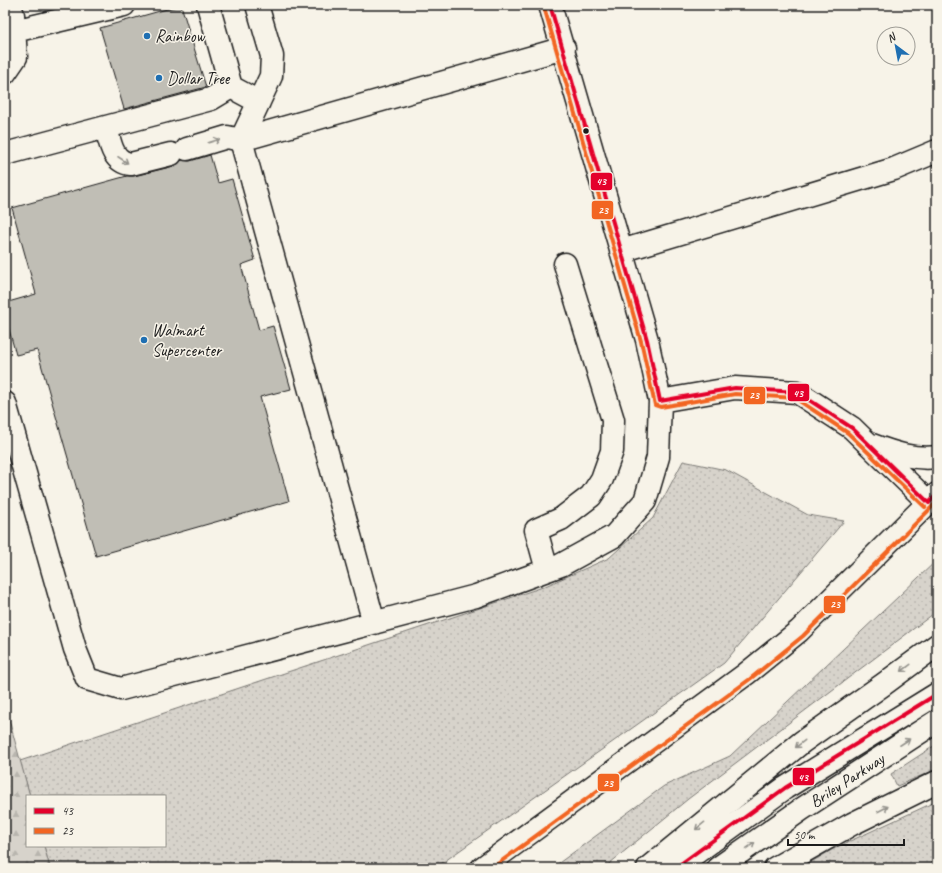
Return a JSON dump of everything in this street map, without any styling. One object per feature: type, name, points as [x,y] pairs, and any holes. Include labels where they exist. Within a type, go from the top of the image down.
[{"type":"main road","points":[[5,73],[16,57],[13,15],[10,5]]},
{"type":"main road","points":[[14,30],[124,5]]},
{"type":"main road","points":[[208,5],[231,87],[259,102]]},
{"type":"main road","points":[[257,5],[272,56],[271,76],[241,140],[374,623]]},
{"type":"main road","points":[[5,403],[75,649],[87,679],[121,689],[476,596],[561,565],[614,536],[645,501],[658,458],[660,401],[647,340],[564,48],[550,5]]},
{"type":"main road","points":[[106,127],[112,150],[118,158],[126,164],[132,164],[227,137],[241,140],[564,48]]},
{"type":"main road","points":[[5,154],[211,99],[231,87]]},
{"type":"main road","points":[[621,251],[894,169],[937,151]]},
{"type":"main road","points":[[547,570],[536,530],[561,519],[591,496],[602,478],[612,451],[613,420],[565,264]]},
{"type":"main road","points":[[482,868],[746,674],[799,631],[933,499],[868,444],[852,428],[797,392],[736,388],[660,401]]},
{"type":"main road","points":[[868,444],[894,453],[928,458],[937,457]]},
{"type":"main road","points":[[648,868],[802,742],[937,645]]},
{"type":"main road","name":"Briley Parkway","points":[[675,868],[785,788],[937,694]]},
{"type":"main road","name":"Briley Parkway","points":[[718,868],[802,809],[937,721]]},
{"type":"main road","points":[[775,868],[852,824],[937,782]]},
{"type":"green space","points":[[683,461],[726,470],[808,515],[844,521],[724,663],[435,868],[50,868],[44,847],[166,847],[166,795],[30,795],[20,761],[543,587],[609,558],[653,518]]},
{"type":"green space","points":[[937,560],[937,611],[688,799],[604,868],[552,868],[664,786],[730,756]]},
{"type":"green space","points":[[5,705],[30,795],[26,795],[26,847],[44,847],[50,868],[5,868]]},
{"type":"green space","points":[[937,744],[937,769],[897,786],[891,774]]},
{"type":"green space","points":[[937,801],[937,865],[931,868],[801,868],[835,848]]},
{"type":"building","points":[[181,5],[206,87],[124,109],[100,28]]},
{"type":"building","name":"Walmart Supercenter","points":[[210,155],[218,183],[232,179],[255,260],[241,265],[259,330],[273,326],[291,389],[260,397],[289,501],[96,556],[37,350],[16,355],[5,315],[5,303],[36,294],[12,208],[127,176],[134,176],[174,166],[182,160],[190,161]]},
{"type":"transit line","name":"43","points":[[550,5],[647,340],[660,401],[735,388],[797,392],[852,428],[929,503],[937,494]]},
{"type":"transit line","name":"23","points":[[544,7],[641,341],[655,405],[661,407],[735,394],[795,398],[848,433],[925,507]]},
{"type":"transit line","name":"23","points":[[492,868],[750,679],[803,636],[937,502]]},
{"type":"transit line","name":"43","points":[[675,868],[785,788],[937,694]]},
{"type":"place","name":"Rainbow","points":[[147,36]]},
{"type":"place","name":"Dollar Tree","points":[[159,78]]},
{"type":"place","name":"Walmart Supercenter","points":[[144,340]]}]
